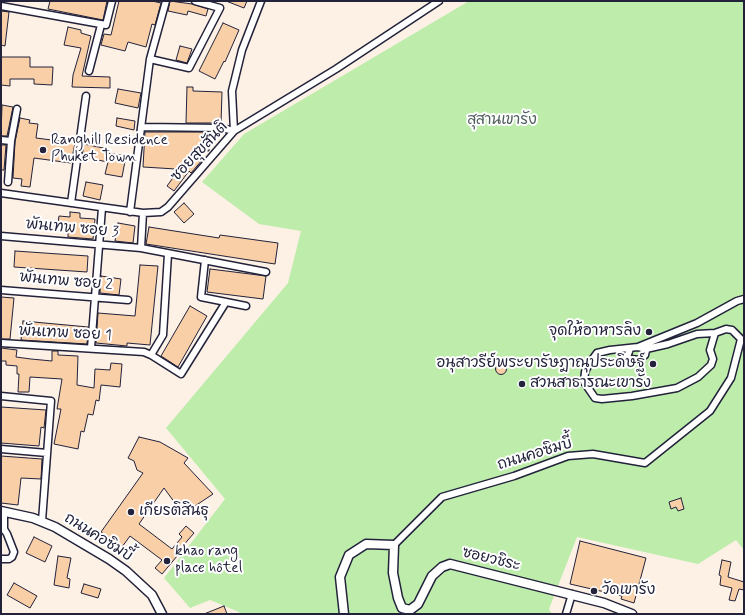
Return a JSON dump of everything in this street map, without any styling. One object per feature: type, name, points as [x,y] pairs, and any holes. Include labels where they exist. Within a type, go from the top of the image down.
[{"type":"street","points":[[1,6],[106,25],[112,1]]},
{"type":"street","points":[[130,212],[150,59],[166,1]]},
{"type":"street","points":[[150,59],[189,68],[220,8],[195,1]]},
{"type":"street","points":[[142,127],[222,128],[234,131],[232,91],[242,50],[261,1]]},
{"type":"street","name":"ซอยสุขสันติ","points":[[1,193],[130,212],[161,212],[234,131],[336,69],[439,1]]},
{"type":"street","points":[[89,72],[101,25]]},
{"type":"street","points":[[71,203],[86,96]]},
{"type":"street","points":[[8,182],[17,109]]},
{"type":"street","points":[[1,140],[12,141]]},
{"type":"street","points":[[91,348],[102,208]]},
{"type":"street","points":[[141,248],[143,213]]},
{"type":"street","name":"พันเทพ ซอย 3","points":[[1,236],[141,248],[266,272]]},
{"type":"street","points":[[168,254],[163,335],[151,355],[180,374],[226,302]]},
{"type":"street","points":[[205,260],[201,297],[246,306]]},
{"type":"street","name":"พันเทพ ซอย 2","points":[[1,290],[128,300]]},
{"type":"street","points":[[647,346],[697,323],[737,301],[744,299]]},
{"type":"street","name":"ถนนคอซิมบี้","points":[[394,545],[442,497],[514,476],[568,456],[594,454],[645,463],[710,411],[731,378],[741,339],[732,330],[726,329],[715,333]]},
{"type":"street","points":[[715,333],[710,350],[713,359],[710,365],[698,377],[677,388],[632,396],[602,399],[595,398],[584,382],[585,372],[597,353],[647,346],[668,344],[697,334],[715,333]]},
{"type":"street","points":[[706,334],[710,336],[711,343]]},
{"type":"street","name":"พันเทพ ซอย 1","points":[[1,343],[91,348],[151,355]]},
{"type":"street","points":[[630,349],[627,357],[640,360],[645,355],[647,346]]},
{"type":"street","points":[[1,396],[51,401],[42,521]]},
{"type":"street","points":[[1,449],[47,453]]},
{"type":"street","points":[[1,559],[10,559],[14,552],[10,539],[2,530],[3,511]]},
{"type":"street","name":"ถนนคอซิมบี้","points":[[3,511],[42,521],[71,536],[126,571],[152,595],[162,614]]},
{"type":"street","points":[[344,614],[340,577],[349,555],[366,544],[394,545]]},
{"type":"street","name":"ซอยวชิระ","points":[[394,545],[393,573],[398,598],[402,608],[410,610],[418,604],[432,576],[442,567],[450,564],[572,594],[604,603],[632,614]]},
{"type":"street","points":[[566,614],[572,594]]},
{"type":"green space","name":"สุสานเขารัง","points":[[469,1],[744,1],[744,550],[736,540],[698,564],[577,537],[549,609],[552,614],[240,614],[239,612],[210,600],[190,608],[164,578],[225,499],[166,428],[288,283],[301,231],[259,224],[202,182],[244,134]]},
{"type":"building","points":[[50,1],[107,1],[103,20],[48,9]]},
{"type":"building","points":[[119,1],[152,1],[161,3],[155,25],[152,24],[146,47],[128,42],[125,51],[101,45],[104,34],[111,35]]},
{"type":"building","points":[[170,1],[192,4],[208,9],[206,16],[188,11],[187,15],[168,11]]},
{"type":"building","points":[[226,1],[247,1],[244,8]]},
{"type":"building","points":[[1,11],[9,12],[5,46],[1,45]]},
{"type":"building","points":[[223,23],[239,30],[225,62],[224,61],[215,79],[199,71]]},
{"type":"building","points":[[68,27],[81,30],[81,33],[91,36],[82,76],[110,77],[110,88],[72,87],[73,75],[81,48],[64,45]]},
{"type":"building","points":[[180,46],[192,49],[187,63],[176,60]]},
{"type":"building","points":[[1,57],[30,57],[30,67],[53,67],[52,85],[34,84],[34,79],[10,79],[10,86],[1,85]]},
{"type":"building","points":[[187,87],[193,87],[193,91],[222,92],[221,123],[186,123]]},
{"type":"building","points":[[118,89],[141,93],[138,108],[115,103]]},
{"type":"building","points":[[2,105],[13,107],[7,136],[1,136]]},
{"type":"building","name":"Ranghill Residence Phuket Town","points":[[20,118],[30,120],[29,123],[38,124],[36,138],[75,143],[71,163],[34,158],[30,187],[21,186],[22,179],[13,178],[15,142]]},
{"type":"building","points":[[117,118],[135,121],[134,130],[116,126]]},
{"type":"building","points":[[145,132],[209,132],[209,151],[192,150],[203,159],[191,173],[189,171],[174,191],[167,186],[175,175],[172,173],[176,169],[143,167]]},
{"type":"building","points":[[84,144],[108,149],[107,153],[126,156],[122,177],[105,174],[108,162],[82,157]]},
{"type":"building","points":[[1,145],[6,145],[4,170],[1,170]]},
{"type":"building","points":[[86,182],[103,185],[100,200],[83,196]]},
{"type":"building","points":[[184,203],[194,214],[184,223],[174,212]]},
{"type":"building","points":[[70,212],[80,213],[80,218],[95,219],[93,239],[68,237],[68,231],[57,230],[59,216],[70,217]]},
{"type":"building","points":[[118,223],[135,226],[133,243],[115,241]]},
{"type":"building","points":[[149,227],[219,238],[220,235],[278,243],[275,264],[146,244]]},
{"type":"building","points":[[15,251],[88,256],[87,272],[14,267]]},
{"type":"building","points":[[140,265],[158,266],[150,345],[127,343],[127,346],[96,343],[98,313],[135,316]]},
{"type":"building","points":[[210,269],[266,276],[263,299],[207,292]]},
{"type":"building","points":[[101,276],[121,279],[119,295],[100,293]]},
{"type":"building","points":[[1,297],[14,298],[10,339],[1,339]]},
{"type":"building","points":[[190,306],[207,316],[178,367],[161,356]]},
{"type":"building","points":[[23,321],[88,327],[87,344],[21,340]]},
{"type":"building","points":[[1,348],[17,350],[16,357],[31,359],[52,361],[52,351],[58,351],[58,355],[78,356],[77,385],[94,388],[95,369],[110,370],[111,363],[122,364],[120,387],[101,385],[99,401],[96,400],[93,415],[88,414],[84,432],[81,431],[78,449],[54,444],[61,409],[57,409],[62,379],[30,377],[29,392],[18,392],[19,374],[17,374],[17,366],[6,365],[6,361],[1,361]]},
{"type":"building","points":[[499,364],[503,364],[505,365],[505,373],[499,374],[496,371],[496,367]]},
{"type":"building","points":[[1,407],[46,410],[44,428],[41,427],[39,446],[1,443]]},
{"type":"building","points":[[139,437],[160,442],[188,458],[184,463],[213,494],[183,514],[164,488],[139,524],[172,549],[182,537],[179,534],[186,526],[194,533],[162,574],[155,568],[162,560],[130,536],[122,547],[101,532],[143,473],[137,470],[134,461],[128,458]]},
{"type":"building","points":[[1,456],[42,459],[41,479],[21,478],[18,505],[1,503]]},
{"type":"building","points":[[681,498],[684,509],[678,511],[676,507],[671,509],[669,502]]},
{"type":"building","points":[[34,537],[52,546],[45,562],[26,553]]},
{"type":"building","points":[[580,541],[646,558],[634,603],[621,599],[622,596],[570,584]]},
{"type":"building","points":[[58,556],[71,558],[67,578],[70,579],[69,588],[54,585]]},
{"type":"building","points":[[722,560],[731,562],[728,577],[744,582],[744,590],[739,589],[735,601],[729,600],[732,588],[720,585],[721,576],[719,575]]},
{"type":"building","points":[[14,583],[37,596],[30,608],[7,595]]},
{"type":"building","points":[[84,584],[101,589],[98,598],[81,593]]},
{"type":"building","points":[[224,606],[227,614],[204,614]]},
{"type":"place","name":"Ranghill Residence Phuket Town","points":[[43,150]]},
{"type":"place","name":"จุดให้อาหารลิง","points":[[649,332]]},
{"type":"place","name":"อนุสาวรีย์พระยารัษฎาณุประดิษฐ์","points":[[653,364]]},
{"type":"place","name":"สวนสาธารณะเขารัง","points":[[522,384]]},
{"type":"place","name":"เกียรติสินธุ","points":[[131,512]]},
{"type":"place","name":"khao rang place hôtel","points":[[167,561]]},
{"type":"place","name":"วัดเขารัง","points":[[594,591]]}]
